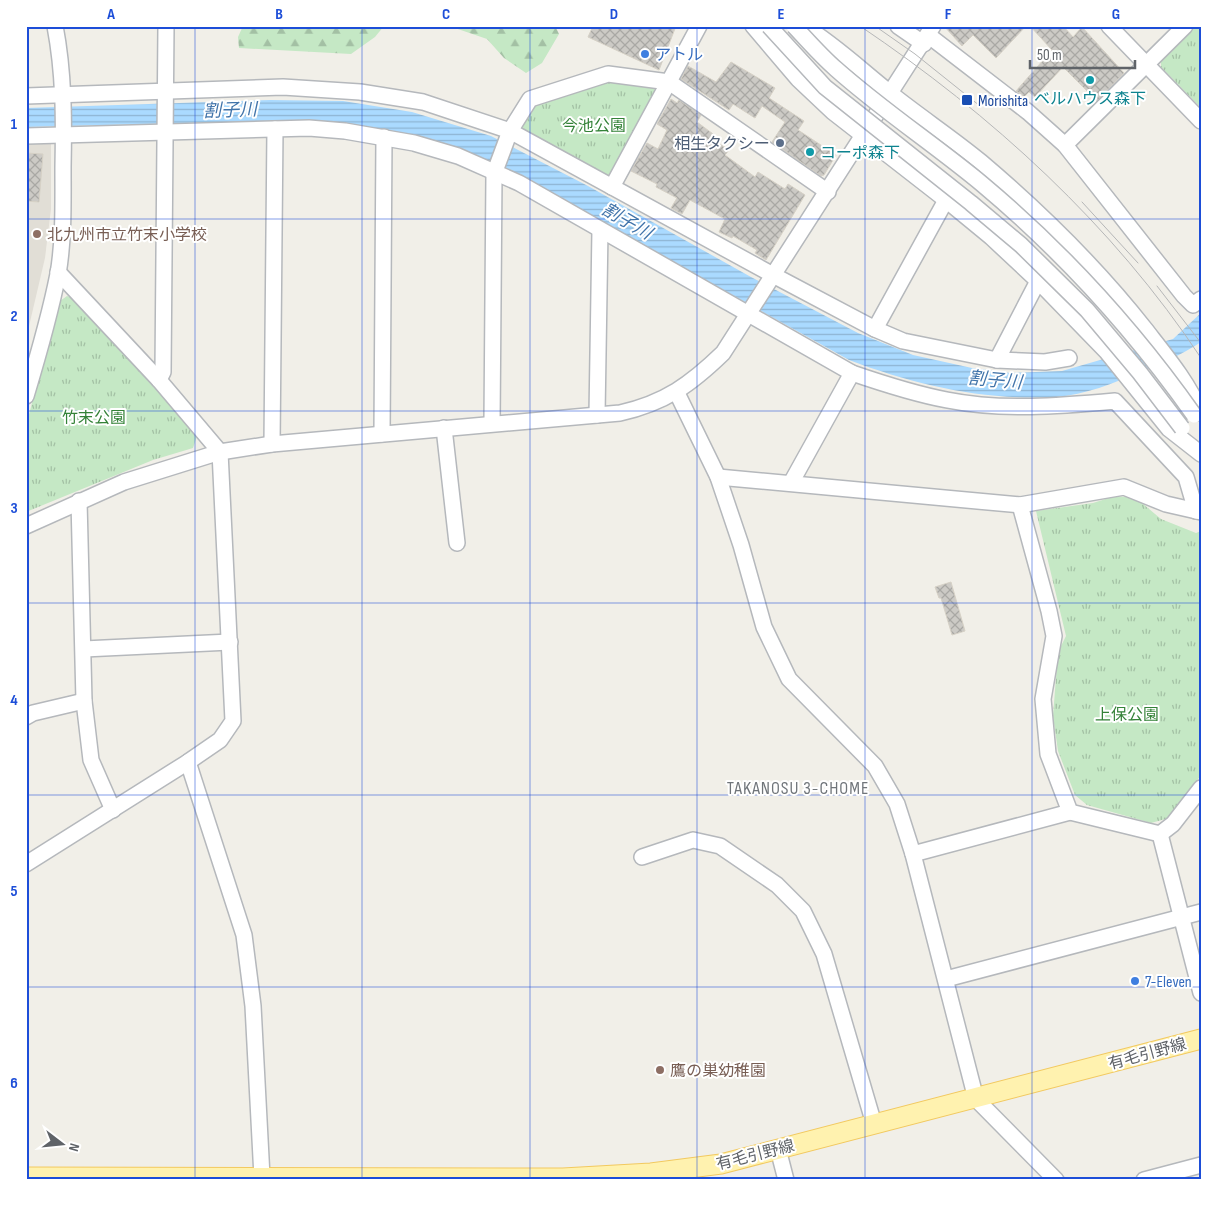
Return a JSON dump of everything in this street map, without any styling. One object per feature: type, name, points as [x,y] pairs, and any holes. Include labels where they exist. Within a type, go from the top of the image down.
[{"type":"main road","name":"有毛引野線","points":[[26,1177],[563,1179],[651,1173],[721,1164],[1201,1039]]},
{"type":"street","points":[[26,396],[48,318],[58,272],[63,205],[63,97],[60,51],[55,26]]},
{"type":"street","points":[[159,380],[163,372],[166,26]]},
{"type":"street","points":[[612,187],[699,26]]},
{"type":"street","points":[[753,26],[798,79],[863,136],[991,237],[1038,281],[1107,352],[1170,430],[1201,454]]},
{"type":"street","points":[[769,26],[825,87],[1021,245],[1087,310],[1140,372],[1201,454]]},
{"type":"street","points":[[794,26],[836,70],[983,184],[1036,232],[1134,337],[1199,418]]},
{"type":"street","points":[[804,26],[827,40],[890,93],[980,162],[1050,226],[1118,295],[1153,339],[1192,390],[1199,418]]},
{"type":"street","points":[[898,26],[929,35],[1021,106],[1065,145],[1184,296],[1193,305],[1201,299]]},
{"type":"street","points":[[1109,26],[1201,121]]},
{"type":"street","points":[[1065,145],[1185,26]]},
{"type":"street","points":[[26,526],[124,482],[220,452],[272,444],[597,415],[642,408],[677,392],[700,376],[723,353],[747,312],[828,192],[929,35]]},
{"type":"street","points":[[492,423],[495,172],[509,133],[530,99],[584,80],[608,74],[668,82],[828,192]]},
{"type":"street","points":[[26,96],[63,97],[165,94],[282,88],[360,92],[423,102],[509,133],[612,187],[771,278],[903,341],[997,360],[1045,362],[1069,358]]},
{"type":"street","points":[[272,444],[275,129]]},
{"type":"street","points":[[26,136],[165,130],[275,129],[346,131],[384,137],[458,156],[518,183],[852,373],[905,391],[950,401],[1016,406],[1063,406],[1115,401],[1186,477],[1198,511]]},
{"type":"street","points":[[382,434],[384,137]]},
{"type":"street","points":[[875,329],[946,200]]},
{"type":"street","points":[[597,415],[600,230]]},
{"type":"street","points":[[26,864],[220,740],[233,721],[220,452],[159,380],[58,272]]},
{"type":"street","points":[[997,360],[1038,281]]},
{"type":"street","points":[[791,483],[852,373]]},
{"type":"street","points":[[677,392],[718,477],[741,545],[764,627],[789,679],[875,766],[897,804],[913,854],[976,1098],[1056,1180]]},
{"type":"street","points":[[444,428],[458,543]]},
{"type":"street","points":[[718,477],[1020,505],[1124,487],[1166,504],[1198,511]]},
{"type":"street","points":[[79,501],[84,701],[91,760],[113,810]]},
{"type":"street","points":[[1020,505],[1050,611],[1054,636],[1043,699],[1048,754],[1070,812]]},
{"type":"street","points":[[84,649],[230,642]]},
{"type":"street","points":[[26,717],[33,713],[84,701]]},
{"type":"street","points":[[188,762],[244,935],[253,1006],[262,1177]]},
{"type":"street","points":[[1160,834],[1173,824],[1201,788]]},
{"type":"street","points":[[913,854],[1070,812],[1160,834]]},
{"type":"street","points":[[1160,834],[1201,993]]},
{"type":"street","points":[[642,857],[693,840],[720,846],[777,885],[804,911],[824,954],[874,1124]]},
{"type":"street","points":[[946,980],[1201,912]]},
{"type":"street","points":[[778,1149],[786,1180]]},
{"type":"street","points":[[1144,1180],[1201,1164]]},
{"type":"shaded area","name":"北九州市立竹末小学校","points":[[51,141],[51,209],[45,258],[26,339],[26,142]]},
{"type":"green space","points":[[243,26],[384,26],[375,37],[351,54],[239,48],[238,37]]},
{"type":"green space","points":[[449,26],[555,26],[559,34],[542,63],[526,73],[504,58],[487,39]]},
{"type":"green space","points":[[1196,26],[1201,26],[1201,108],[1161,67],[1161,60]]},
{"type":"green space","name":"今池公園","points":[[601,80],[654,87],[655,94],[612,173],[606,176],[524,131],[522,125],[531,107]]},
{"type":"green space","name":"竹末公園","points":[[67,296],[78,300],[197,436],[193,448],[153,460],[26,512],[26,425],[60,301]]},
{"type":"green space","name":"上保公園","points":[[1115,496],[1136,498],[1161,519],[1196,533],[1201,531],[1201,775],[1169,818],[1151,823],[1087,805],[1075,795],[1058,751],[1053,716],[1058,652],[1066,636],[1036,511],[1093,503]]},
{"type":"water","name":"割子川","points":[[270,100],[343,101],[412,112],[491,136],[588,186],[751,277],[858,333],[913,355],[972,368],[1010,373],[1062,371],[1173,339],[1201,313],[1201,342],[1156,366],[1078,394],[1029,398],[977,394],[925,384],[849,360],[519,176],[447,145],[394,131],[336,122],[268,121],[26,127],[26,108]]},
{"type":"building","name":"アトル","points":[[593,26],[676,26],[659,70],[588,37]]},
{"type":"building","points":[[944,26],[1026,26],[996,58],[973,35],[962,46]]},
{"type":"building","points":[[1030,26],[1063,26],[1073,37],[1082,27],[1124,73],[1097,101],[1063,67],[1035,97],[1029,92],[1024,97],[1016,91],[1052,50]]},
{"type":"building","points":[[731,62],[775,88],[769,98],[804,121],[798,130],[836,155],[824,175],[821,176],[772,142],[785,122],[762,106],[755,118],[733,104],[729,110],[681,79],[688,66],[716,82]]},
{"type":"building","points":[[671,99],[677,103],[679,100],[701,115],[697,122],[717,137],[715,141],[729,150],[725,155],[755,177],[758,172],[785,189],[788,184],[805,195],[766,260],[755,253],[757,250],[733,236],[732,238],[719,232],[725,219],[690,200],[682,214],[671,208],[677,198],[656,187],[657,184],[631,171],[647,143],[658,149],[667,130],[657,124]]},
{"type":"building","points":[[26,153],[43,154],[39,202],[26,201]]},
{"type":"building","points":[[951,582],[965,631],[952,635],[941,598],[939,598],[935,587]]},
{"type":"tram line","points":[[860,26],[909,60],[957,97],[1047,175],[1129,263],[1166,309],[1201,358]]},
{"type":"tram line","points":[[875,26],[915,54],[980,106]]},
{"type":"tram line","points":[[1082,202],[1138,263]]},
{"type":"tram line","points":[[1157,286],[1201,343]]},
{"type":"place","name":"アトル","points":[[645,54]]},
{"type":"place","name":"ベルハウス森下","points":[[1090,80]]},
{"type":"place","name":"Morishita","points":[[967,100]]},
{"type":"place","name":"相生タクシー","points":[[780,143]]},
{"type":"place","name":"コーポ森下","points":[[810,152]]},
{"type":"place","name":"北九州市立竹末小学校","points":[[37,234]]},
{"type":"place","name":"7-Eleven","points":[[1135,981]]},
{"type":"place","name":"鷹の巣幼稚園","points":[[660,1070]]},
{"type":"district","name":"TAKANOSU 3-CHOME","points":[[798,788]]}]
